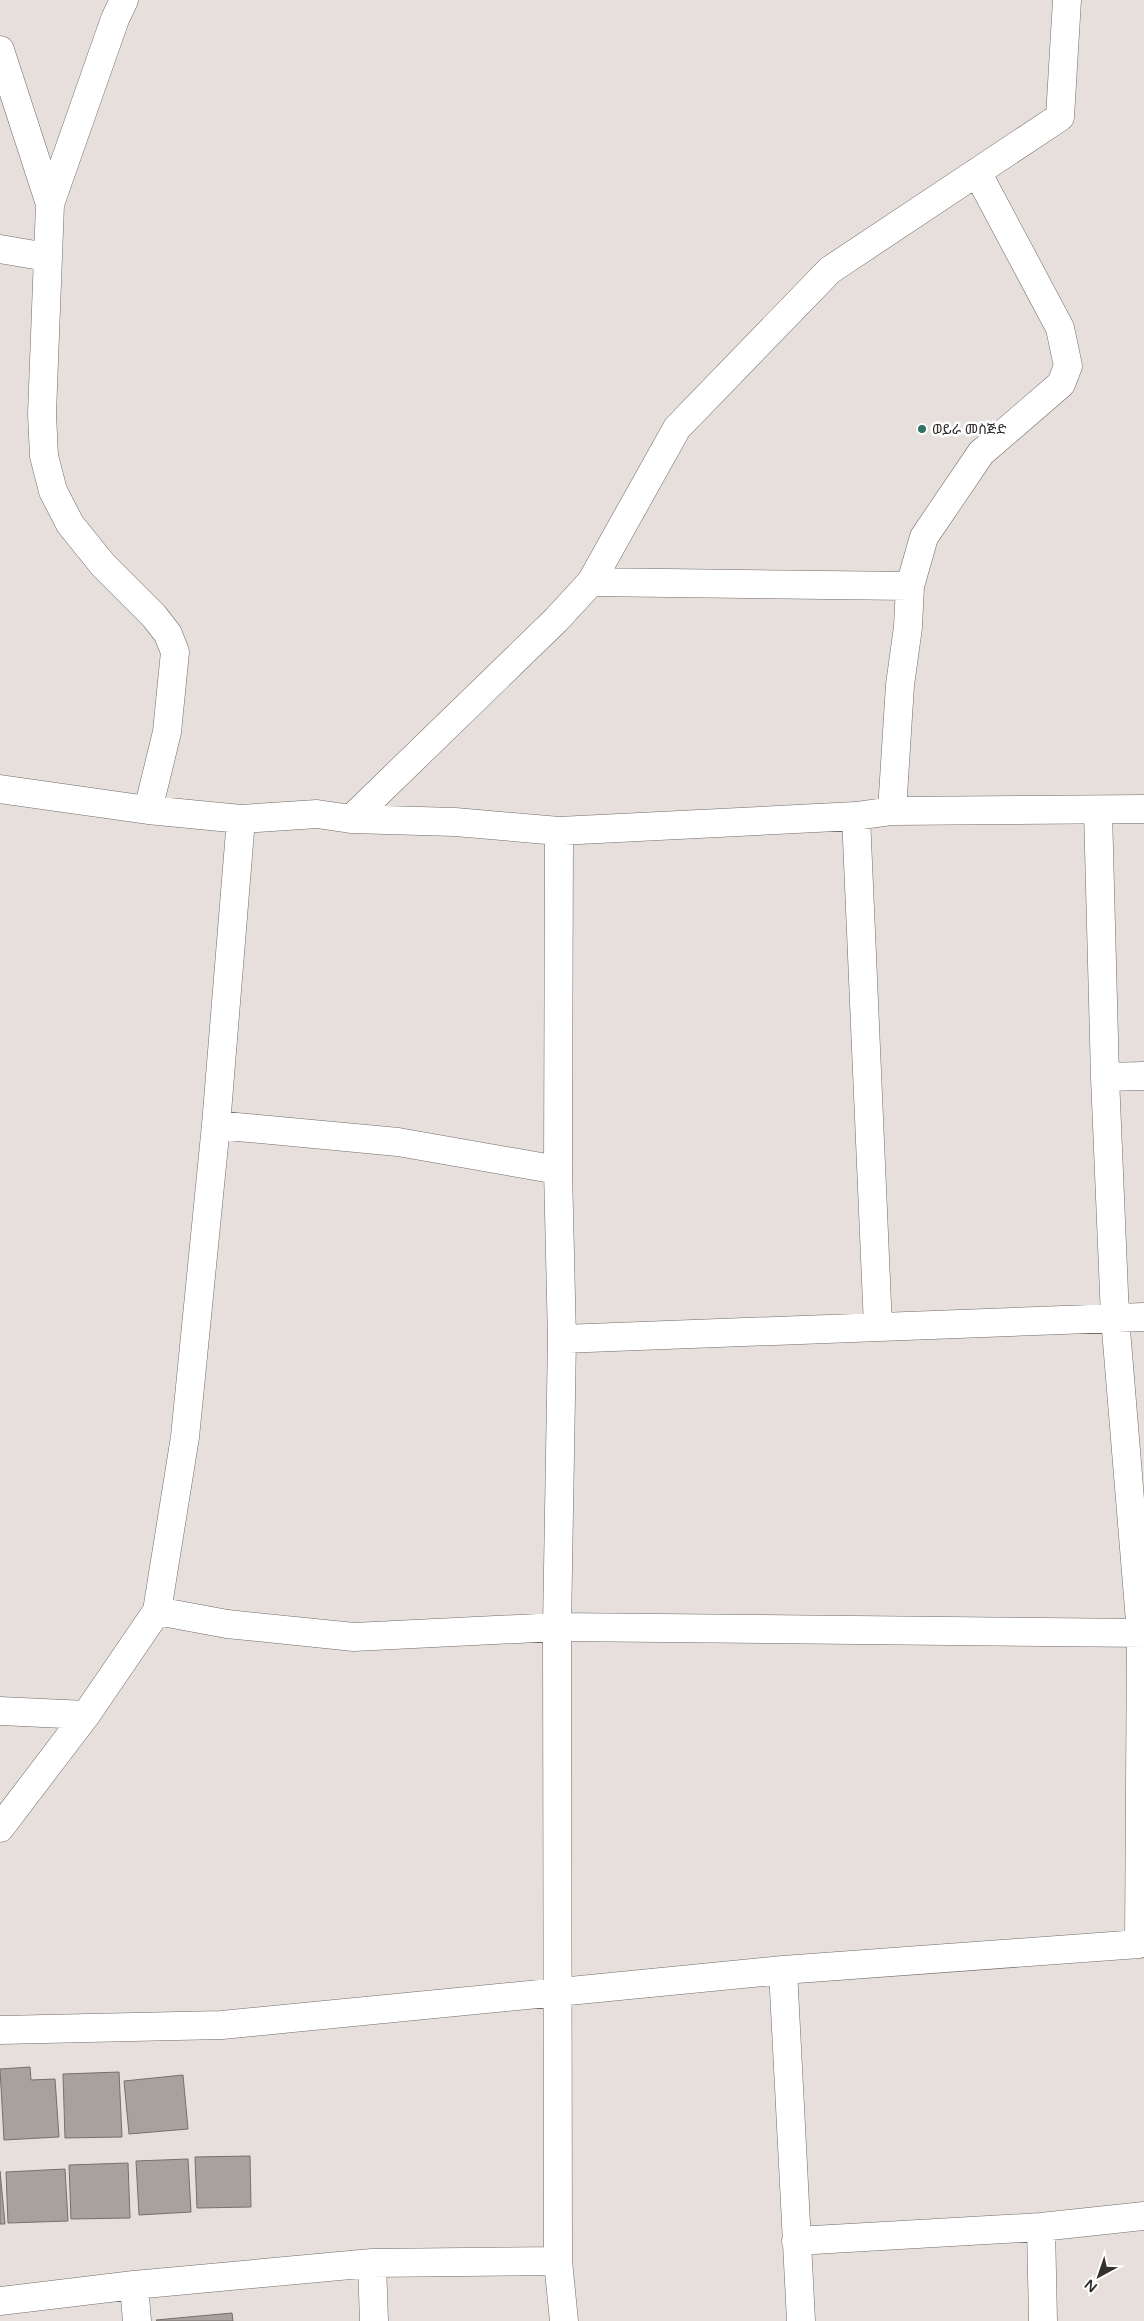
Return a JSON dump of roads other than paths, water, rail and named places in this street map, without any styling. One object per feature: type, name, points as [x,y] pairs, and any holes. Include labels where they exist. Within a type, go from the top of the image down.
[{"type":"street","points":[[124,0],[115,19],[50,204],[42,414],[44,456],[53,491],[70,524],[103,565],[154,616],[168,634],[175,652],[166,732],[148,810]]},
{"type":"street","points":[[351,819],[556,620],[591,582],[677,428],[830,270],[1060,116],[1066,0]]},
{"type":"street","points":[[0,50],[50,204]]},
{"type":"street","points":[[892,811],[900,686],[908,627],[910,586],[924,536],[981,453],[1060,384],[1068,366],[1060,328],[977,172]]},
{"type":"street","points":[[0,249],[47,257]]},
{"type":"street","points":[[591,582],[910,586]]},
{"type":"street","points":[[0,789],[148,810],[241,819],[317,814],[351,819],[454,822],[559,831],[856,816],[892,811],[1144,809]]},
{"type":"street","points":[[0,2030],[222,2025],[783,1970],[1141,1943],[1142,1633],[1115,1317],[1105,1076],[1098,810]]},
{"type":"street","points":[[856,816],[878,1327]]},
{"type":"street","points":[[0,1828],[86,1715],[157,1611],[185,1437],[216,1125],[241,819]]},
{"type":"street","points":[[559,831],[558,1170],[562,1339],[557,1627],[558,2261],[564,2321]]},
{"type":"street","points":[[1105,1076],[1144,1076]]},
{"type":"street","points":[[216,1125],[398,1142],[558,1170]]},
{"type":"street","points":[[562,1339],[1144,1317]]},
{"type":"street","points":[[157,1611],[227,1624],[354,1637],[557,1627],[1142,1633]]},
{"type":"street","points":[[0,1712],[86,1715]]},
{"type":"street","points":[[783,1970],[801,2321]]},
{"type":"street","points":[[796,2241],[1041,2227],[1144,2216]]},
{"type":"street","points":[[1041,2227],[1043,2321]]},
{"type":"street","points":[[0,2301],[134,2285],[372,2263],[558,2261]]},
{"type":"street","points":[[372,2263],[374,2321]]},
{"type":"street","points":[[134,2285],[137,2321]]},
{"type":"place","name":"ወይራ መስጅድ","points":[[922,429]]}]
